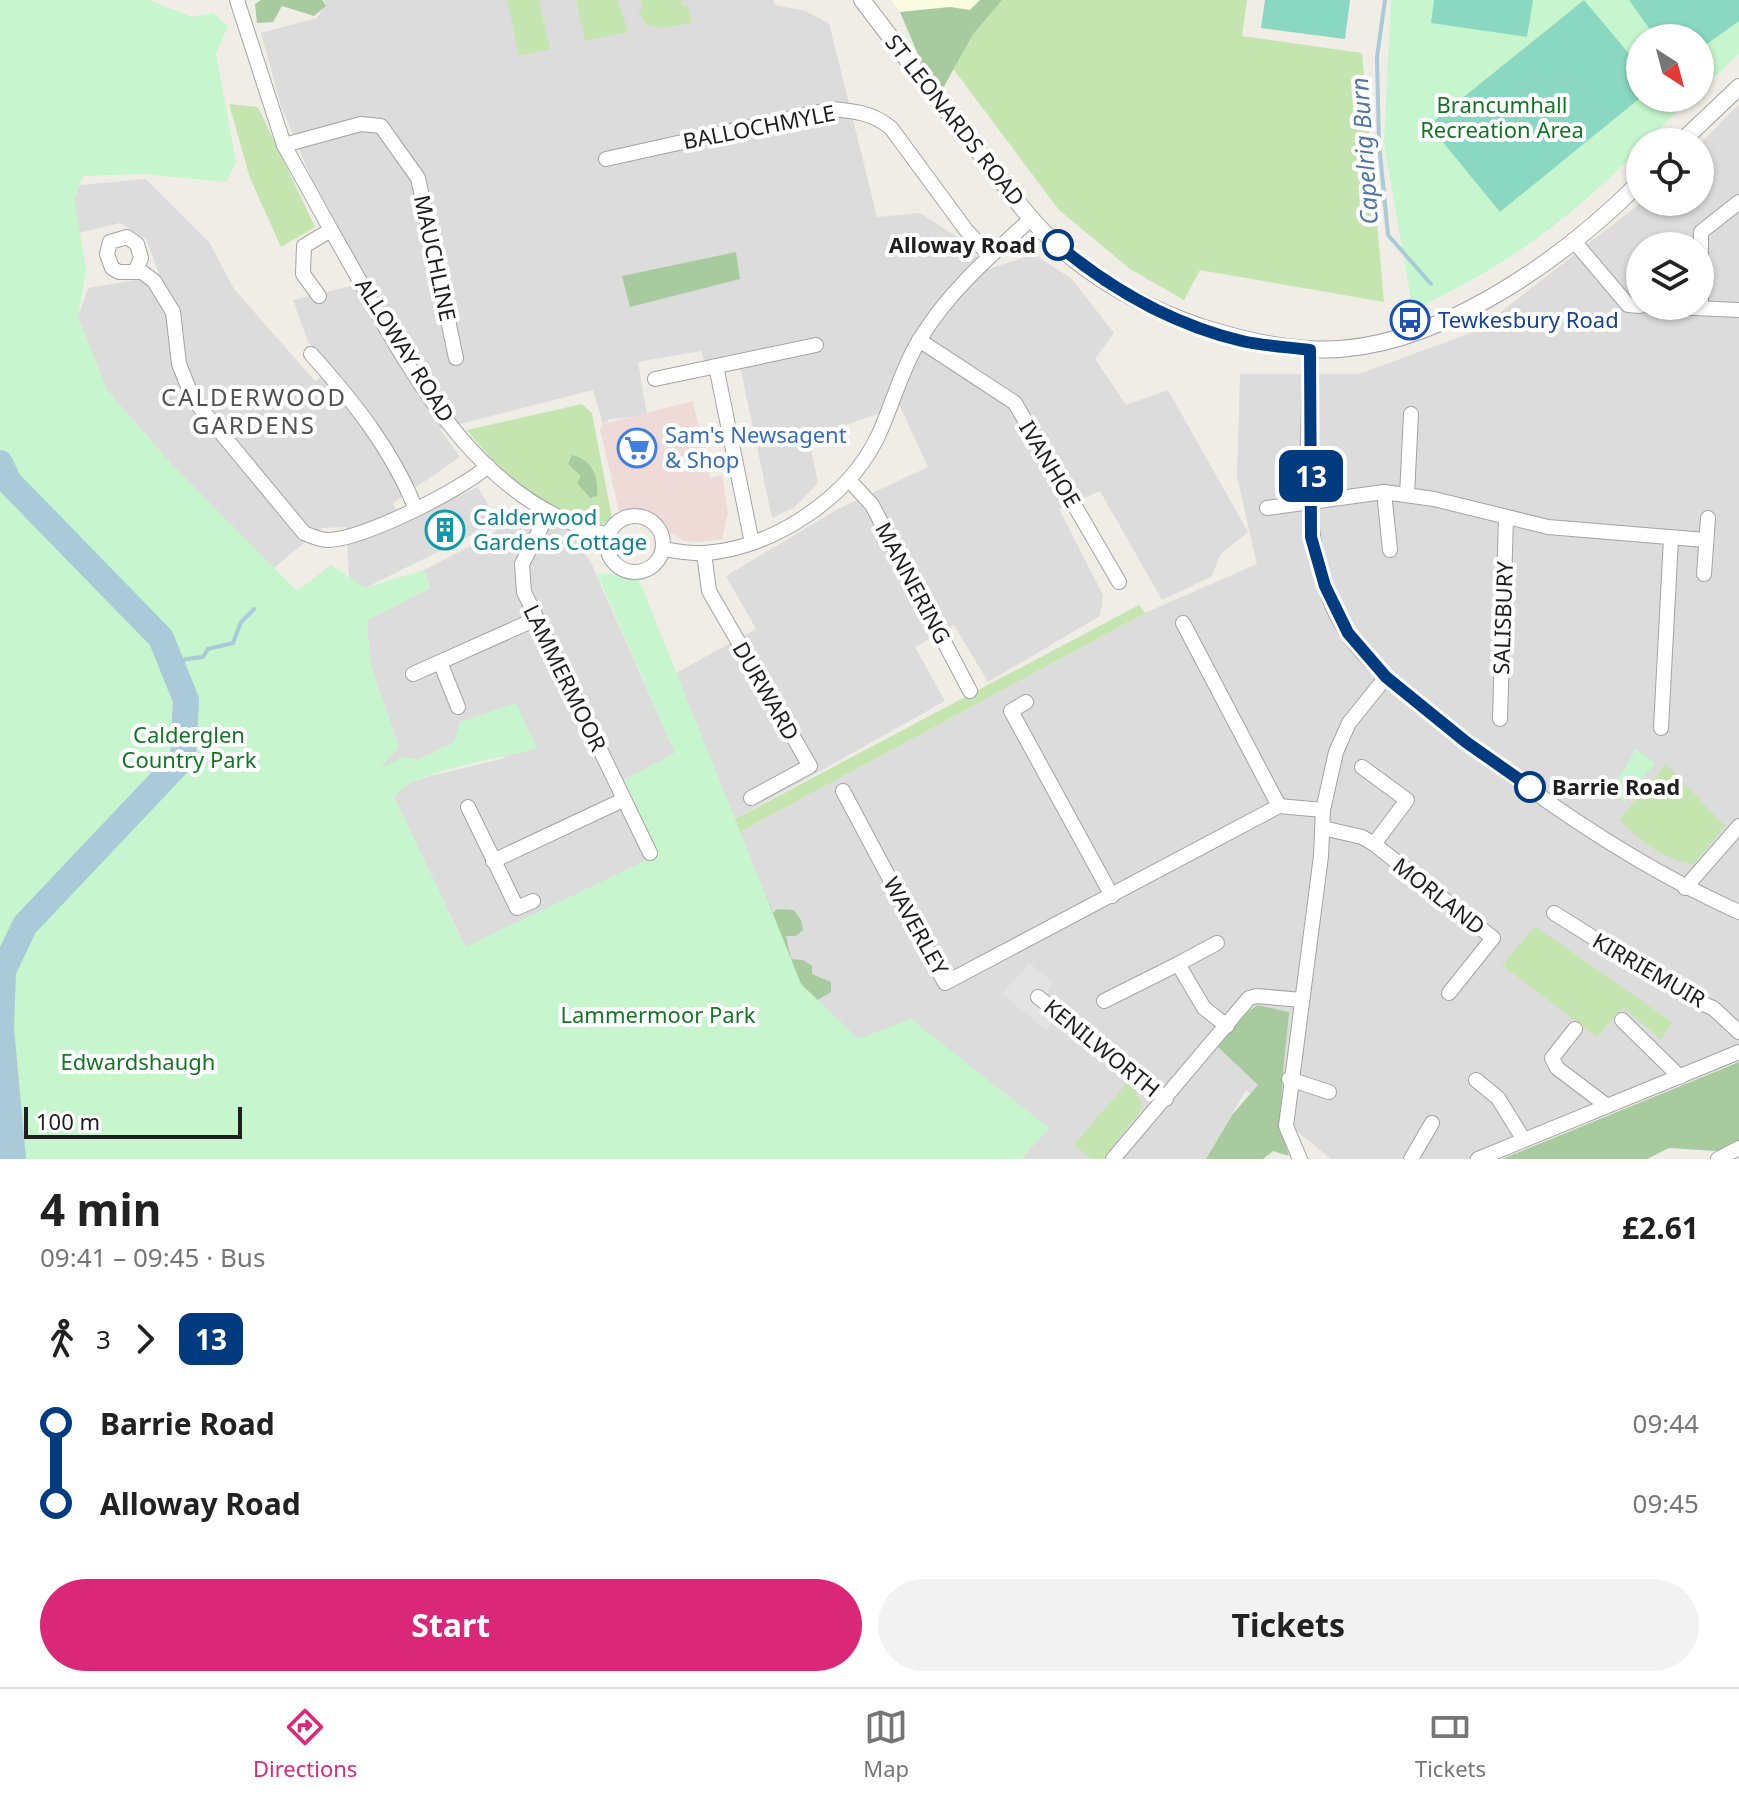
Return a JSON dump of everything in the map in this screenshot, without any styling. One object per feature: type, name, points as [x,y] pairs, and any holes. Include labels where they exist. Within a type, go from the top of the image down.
[{"type":"street","name":"ALLOWAY ROAD","points":[[237,0],[284,145],[429,398],[488,466],[549,512],[578,527],[608,535]]},
{"type":"street","name":"ST LEONARDS ROAD","points":[[862,0],[1049,238],[1120,292],[1177,319],[1242,341],[1310,350],[1359,345],[1430,327],[1523,279],[1626,194]]},
{"type":"street","points":[[1696,128],[1739,87]]},
{"type":"street","name":"BALLOCHMYLE","points":[[606,159],[832,109],[863,113],[878,117],[891,128],[966,230],[990,256]]},
{"type":"street","name":"MAUCHLINE","points":[[284,145],[361,124],[381,126],[418,178],[456,358]]},
{"type":"street","points":[[1701,232],[1739,202]]},
{"type":"street","points":[[663,549],[704,553],[752,543],[814,511],[849,480],[878,435],[919,340],[947,302],[990,256],[1032,218]]},
{"type":"street","name":"ALLOWAY ROAD","points":[[319,296],[303,274],[304,246],[331,230]]},
{"type":"street","points":[[1573,240],[1626,303]]},
{"type":"street","points":[[136,270],[154,281],[173,312],[179,364],[193,399],[304,533],[326,541],[346,537],[451,493],[488,466]]},
{"type":"street","points":[[1714,309],[1739,310]]},
{"type":"street","name":"IVANHOE","points":[[919,340],[1015,403],[1119,582]]},
{"type":"street","points":[[655,379],[816,345]]},
{"type":"street","points":[[1310,350],[1311,537],[1325,586],[1348,633],[1386,677],[1466,742],[1588,828],[1685,888],[1739,912]]},
{"type":"street","points":[[311,354],[384,445],[402,473],[415,507]]},
{"type":"street","points":[[716,366],[752,543]]},
{"type":"street","points":[[1407,495],[1411,414]]},
{"type":"street","name":"MANNERING","points":[[849,480],[872,505],[970,691]]},
{"type":"street","points":[[1384,492],[1390,550]]},
{"type":"street","points":[[1267,508],[1384,492],[1548,527],[1705,540]]},
{"type":"street","name":"LAMMERMOOR","points":[[549,512],[522,564],[524,592],[650,853]]},
{"type":"street","points":[[627,517],[646,518],[660,531],[663,549],[649,569],[625,571],[611,560],[606,543],[608,535],[619,521],[627,517]]},
{"type":"street","name":"SALISBURY","points":[[1500,719],[1506,518]]},
{"type":"street","points":[[1704,574],[1708,518]]},
{"type":"street","points":[[1661,728],[1671,538]]},
{"type":"street","name":"DURWARD","points":[[704,553],[709,591],[810,766],[751,798]]},
{"type":"street","points":[[413,674],[536,619]]},
{"type":"street","points":[[1183,623],[1279,806],[1323,810]]},
{"type":"street","points":[[440,662],[458,707]]},
{"type":"street","points":[[1300,1159],[1286,1126],[1289,1079],[1302,1000],[1323,810],[1342,736],[1386,677]]},
{"type":"street","points":[[1026,702],[1011,711],[1112,896]]},
{"type":"street","points":[[1362,767],[1407,800],[1374,844]]},
{"type":"street","name":"WAVERLEY","points":[[843,791],[945,983],[1279,806]]},
{"type":"street","points":[[493,861],[623,800]]},
{"type":"street","points":[[468,807],[517,908],[533,901]]},
{"type":"street","points":[[1685,888],[1739,826]]},
{"type":"street","name":"MORLAND","points":[[1323,828],[1362,837],[1374,844],[1493,938],[1449,993]]},
{"type":"street","name":"KIRRIEMUIR","points":[[1554,913],[1691,999],[1713,1008],[1739,1032]]},
{"type":"street","points":[[1104,1001],[1217,943]]},
{"type":"street","points":[[1178,964],[1204,1008],[1227,1026]]},
{"type":"street","name":"KENILWORTH","points":[[1113,1159],[1241,1006],[1257,996],[1302,1000]]},
{"type":"street","name":"KENILWORTH","points":[[1038,997],[1166,1099]]},
{"type":"street","points":[[1622,1020],[1680,1077]]},
{"type":"street","points":[[1575,1029],[1552,1058],[1557,1068],[1606,1105]]},
{"type":"street","points":[[1478,1159],[1739,1052]]},
{"type":"street","points":[[1289,1079],[1329,1092]]},
{"type":"street","points":[[1476,1080],[1498,1098],[1524,1140]]},
{"type":"street","points":[[1411,1159],[1432,1123]]},
{"type":"street","points":[[1718,1159],[1739,1148]]},
{"type":"shaded area","points":[[324,0],[773,0],[775,5],[805,11],[829,23],[877,217],[920,213],[956,236],[989,269],[1034,254],[1072,279],[1114,333],[1095,359],[1126,405],[1168,390],[1248,532],[1221,554],[1211,577],[1162,600],[1100,491],[1059,509],[1103,595],[1100,616],[988,682],[954,625],[915,647],[945,701],[735,819],[676,673],[756,629],[726,576],[838,509],[928,467],[900,406],[809,438],[818,483],[795,507],[772,518],[738,357],[705,364],[701,351],[638,362],[647,415],[610,419],[603,424],[593,390],[440,429],[460,457],[393,503],[403,524],[478,487],[498,522],[365,588],[349,577],[346,527],[322,528],[274,568],[173,466],[107,390],[78,317],[88,288],[160,276],[146,239],[120,223],[79,233],[74,199],[80,185],[146,179],[209,242],[234,289],[315,381],[333,369],[308,342],[293,300],[368,282],[310,175],[281,106],[261,33],[317,18],[325,6]]},
{"type":"shaded area","points":[[891,0],[979,0],[970,10],[950,7],[900,12]]},
{"type":"shaded area","points":[[1739,104],[1739,1052],[1656,1086],[1500,1159],[1331,1159],[1246,1090],[1206,1159],[1022,1159],[1048,1128],[858,1039],[801,984],[740,832],[1145,613],[1257,564],[1237,477],[1240,374],[1359,374],[1476,331],[1626,214],[1714,216],[1714,130]]},
{"type":"shaded area","points":[[693,401],[710,478],[722,475],[728,512],[722,539],[701,542],[685,541],[638,509],[619,511],[600,429],[603,424]]},
{"type":"shaded area","points":[[522,511],[573,533],[593,567],[675,753],[657,855],[466,948],[394,797],[401,787],[426,777],[506,758],[458,732],[454,742],[418,760],[405,757],[378,770],[399,747],[370,663],[367,620],[430,588],[424,570],[488,537]]},
{"type":"shaded area","points":[[1029,963],[1053,982],[1047,994],[1064,1009],[1046,1030],[1002,994]]},
{"type":"green space","name":"Calderglen Country Park","points":[[0,0],[149,0],[192,17],[213,13],[228,26],[216,54],[236,162],[226,182],[143,174],[83,176],[74,199],[86,269],[78,318],[107,390],[173,466],[297,591],[331,565],[365,588],[424,570],[430,588],[367,620],[370,663],[399,747],[380,768],[405,757],[418,760],[454,742],[460,722],[516,703],[537,748],[439,772],[405,787],[394,796],[465,947],[657,855],[623,780],[675,753],[597,573],[638,577],[801,984],[858,1039],[911,1019],[1049,1128],[1021,1159],[0,1159]]},
{"type":"green space","points":[[261,0],[322,0],[326,6],[314,16],[282,6],[273,22],[257,23],[255,4]]},
{"type":"green space","points":[[507,0],[539,0],[550,49],[519,56]]},
{"type":"green space","points":[[576,0],[618,0],[628,32],[585,41]]},
{"type":"green space","points":[[640,0],[682,0],[683,7],[688,6],[692,23],[663,28],[646,25],[638,11],[642,9]]},
{"type":"green space","points":[[980,0],[1002,0],[973,34],[937,99],[900,12],[950,7],[970,10]]},
{"type":"green space","points":[[989,0],[1247,0],[1242,36],[1362,53],[1384,302],[1200,270],[1184,300],[1130,269],[1059,210],[942,54]]},
{"type":"green space","points":[[1265,0],[1350,0],[1345,39],[1261,28]]},
{"type":"green space","name":"Brancumhall Recreation Area","points":[[1391,0],[1739,0],[1739,54],[1714,77],[1714,24],[1626,24],[1626,112],[1677,112],[1660,128],[1626,128],[1626,161],[1587,198],[1507,259],[1413,310],[1384,143]]},
{"type":"green space","points":[[1434,0],[1533,0],[1527,37],[1431,23]]},
{"type":"green space","points":[[1584,0],[1626,50],[1626,109],[1500,212],[1429,125]]},
{"type":"green space","points":[[1629,0],[1739,0],[1739,21],[1714,39],[1714,24],[1646,24]]},
{"type":"green space","points":[[229,104],[258,107],[315,227],[281,247],[250,178]]},
{"type":"green space","points":[[736,252],[740,279],[630,307],[622,276]]},
{"type":"green space","points":[[582,404],[592,413],[612,518],[602,525],[544,501],[510,476],[467,430]]},
{"type":"green space","points":[[572,455],[585,460],[593,470],[597,496],[590,498],[577,483],[581,476],[568,464]]},
{"type":"green space","points":[[1139,605],[1145,613],[740,832],[735,819]]},
{"type":"green space","points":[[1636,749],[1655,763],[1624,802],[1611,790]]},
{"type":"green space","points":[[1666,764],[1725,826],[1693,865],[1653,848],[1619,820]]},
{"type":"green space","points":[[682,876],[766,896],[773,913],[777,909],[794,910],[803,930],[796,936],[786,936],[791,959],[803,960],[812,966],[812,974],[831,982],[831,992],[814,1002]]},
{"type":"green space","points":[[1535,926],[1672,1022],[1661,1040],[1623,1007],[1597,1037],[1502,965]]},
{"type":"green space","points":[[1258,1005],[1289,1012],[1282,1103],[1289,1156],[1273,1151],[1263,1159],[1206,1159],[1232,1115],[1258,1085],[1217,1046],[1243,1015]]},
{"type":"green space","points":[[1739,1062],[1739,1142],[1716,1151],[1669,1148],[1647,1159],[1502,1159]]},
{"type":"green space","points":[[1127,1083],[1135,1089],[1143,1108],[1103,1159],[1092,1159],[1074,1145]]},
{"type":"waterway","name":"Capelrig Burn","points":[[1385,0],[1377,57],[1379,143],[1388,235],[1431,284]]},
{"type":"waterway","points":[[0,463],[9,482],[161,638],[186,700],[183,758],[25,925],[3,971],[1,1029],[13,1159]]},
{"type":"waterway","points":[[173,668],[186,659],[203,657],[208,649],[233,643],[241,622],[254,609]]},
{"type":"bus line","name":"13","points":[[1058,245],[1120,292],[1177,319],[1242,341],[1310,350],[1311,537],[1325,586],[1348,633],[1386,677],[1466,742],[1530,787]]},
{"type":"place","name":"Alloway Road","points":[[1058,245]]},
{"type":"place","name":"Tewkesbury Road","points":[[1410,320]]},
{"type":"place","name":"Sam's Newsagent & Shop","points":[[637,448]]},
{"type":"place","name":"Calderwood Gardens Cottage","points":[[445,530]]},
{"type":"place","name":"Barrie Road","points":[[1530,787]]},
{"type":"district","name":"CALDERWOOD GARDENS","points":[[254,412]]},
{"type":"park label","name":"Lammermoor Park","points":[[658,1015]]},
{"type":"park label","name":"Edwardshaugh","points":[[138,1062]]}]
